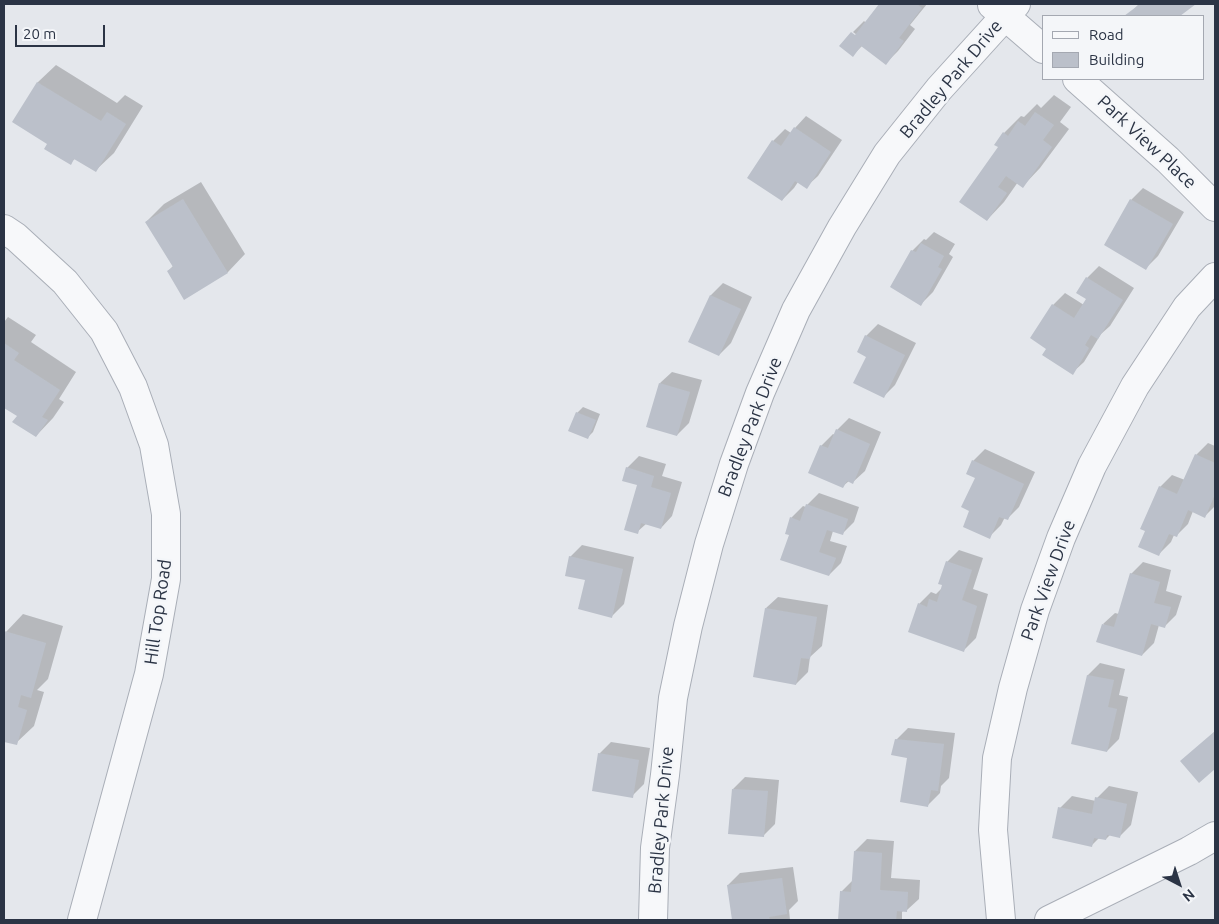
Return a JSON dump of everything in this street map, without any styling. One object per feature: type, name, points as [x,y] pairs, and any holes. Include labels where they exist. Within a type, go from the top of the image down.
[{"type":"street","points":[[1004,8],[1042,48]]},
{"type":"street","name":"Bradley Park Drive","points":[[653,920],[655,848],[673,698],[688,626],[709,544],[734,464],[760,392],[796,310],[842,227],[888,154],[1004,8]]},
{"type":"street","name":"Park View Place","points":[[1078,80],[1168,160],[1215,206]]},
{"type":"street","name":"Hill Top Road","points":[[4,229],[16,237],[65,282],[104,331],[133,387],[154,445],[166,514],[166,579],[150,674],[82,920]]},
{"type":"street","name":"Park View Drive","points":[[1000,920],[993,830],[997,758],[1012,688],[1035,610],[1061,538],[1092,466],[1135,386],[1186,307],[1215,277]]},
{"type":"street","points":[[1049,920],[1189,851],[1215,836]]},
{"type":"building","points":[[879,4],[917,4],[922,8],[899,38],[904,41],[886,65],[861,46],[853,57],[839,46],[851,32],[855,35]]},
{"type":"building","points":[[1140,4],[1196,4],[1181,15],[1125,15]]},
{"type":"building","points":[[37,82],[101,121],[107,112],[126,124],[96,172],[74,159],[71,165],[44,149],[47,144],[12,122]]},
{"type":"building","points":[[1035,112],[1054,125],[1043,140],[1052,147],[1023,188],[1006,176],[998,187],[1007,193],[987,221],[959,202],[998,147],[994,145],[1003,132],[1008,136],[1018,121],[1025,126]]},
{"type":"building","points":[[794,127],[831,152],[807,189],[795,181],[782,201],[747,178],[772,140],[781,146]]},
{"type":"building","points":[[183,199],[228,273],[184,300],[167,271],[173,267],[145,222]]},
{"type":"building","points":[[1130,199],[1173,224],[1146,270],[1104,245]]},
{"type":"building","points":[[921,243],[944,256],[938,267],[942,269],[921,306],[890,287],[911,250],[916,252]]},
{"type":"building","points":[[1086,277],[1123,300],[1098,339],[1091,335],[1085,345],[1089,348],[1073,375],[1042,355],[1046,349],[1030,338],[1052,304],[1074,318],[1086,299],[1076,293]]},
{"type":"building","points":[[710,295],[741,309],[719,356],[688,342]]},
{"type":"building","points":[[865,335],[905,355],[884,398],[853,383],[866,357],[857,352]]},
{"type":"building","points":[[4,343],[19,353],[14,360],[60,390],[42,417],[48,420],[36,437],[12,422],[17,416],[4,408]]},
{"type":"building","points":[[659,383],[690,392],[677,436],[646,427]]},
{"type":"building","points":[[576,412],[596,420],[588,439],[568,431]]},
{"type":"building","points":[[836,429],[870,444],[853,484],[847,481],[843,488],[808,473],[820,445],[828,448]]},
{"type":"building","points":[[1195,454],[1215,463],[1215,494],[1205,518],[1188,510],[1177,537],[1169,534],[1159,556],[1138,547],[1145,531],[1140,529],[1159,486],[1177,494]]},
{"type":"building","points":[[972,460],[1024,484],[1008,520],[999,517],[990,539],[963,527],[969,511],[961,507],[975,478],[966,474]]},
{"type":"building","points":[[626,467],[654,476],[651,487],[671,493],[661,529],[641,523],[638,534],[624,530],[637,485],[622,481]]},
{"type":"building","points":[[806,504],[848,519],[843,535],[827,530],[819,552],[836,558],[829,576],[780,560],[789,535],[785,534],[790,517],[800,521]]},
{"type":"building","points":[[569,556],[623,569],[612,618],[578,609],[585,580],[565,576]]},
{"type":"building","points":[[946,561],[972,570],[962,600],[977,606],[964,652],[908,632],[918,603],[927,607],[929,599],[937,602],[942,585],[938,584]]},
{"type":"building","points":[[1130,573],[1160,582],[1154,603],[1171,607],[1165,628],[1151,624],[1142,656],[1096,642],[1102,624],[1114,627]]},
{"type":"building","points":[[765,608],[817,617],[810,659],[801,658],[796,685],[753,677]]},
{"type":"building","points":[[4,631],[46,643],[31,698],[21,695],[18,707],[27,710],[17,745],[4,742]]},
{"type":"building","points":[[1087,675],[1114,680],[1108,707],[1117,709],[1107,752],[1071,744]]},
{"type":"building","points":[[1215,731],[1215,769],[1199,783],[1180,761]]},
{"type":"building","points":[[895,739],[944,744],[938,791],[931,790],[928,807],[900,802],[907,758],[891,755]]},
{"type":"building","points":[[598,753],[639,760],[633,798],[592,791]]},
{"type":"building","points":[[732,789],[768,791],[764,837],[728,834]]},
{"type":"building","points":[[1095,797],[1127,804],[1120,838],[1107,835],[1106,840],[1094,838],[1092,847],[1052,838],[1058,807],[1092,814]]},
{"type":"building","points":[[854,851],[882,853],[880,890],[908,892],[907,912],[897,911],[896,920],[838,920],[840,891],[851,892]]},
{"type":"building","points":[[782,878],[787,914],[769,917],[770,920],[732,920],[727,885]]}]
